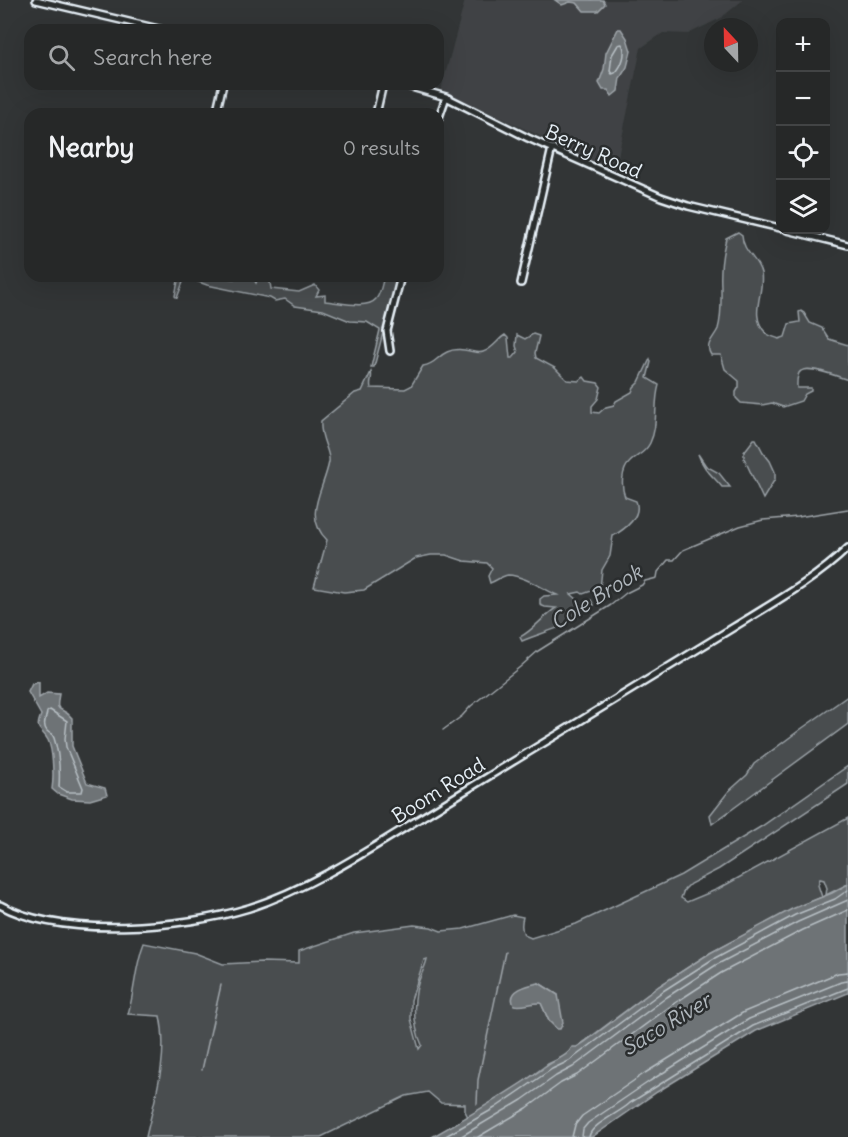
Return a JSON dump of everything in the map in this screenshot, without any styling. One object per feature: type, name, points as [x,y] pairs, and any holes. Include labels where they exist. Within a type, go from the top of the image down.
[{"type":"street","points":[[36,0],[138,24]]},
{"type":"street","points":[[217,108],[222,90]]},
{"type":"street","points":[[377,108],[382,90]]},
{"type":"street","name":"Berry Road","points":[[427,90],[678,203],[776,227]]},
{"type":"street","points":[[442,108],[446,97]]},
{"type":"street","points":[[521,282],[552,148]]},
{"type":"street","points":[[803,234],[848,245]]},
{"type":"street","points":[[390,351],[387,332],[400,282]]},
{"type":"street","name":"Boom Road","points":[[0,905],[43,919],[101,926],[130,926],[213,917],[249,908],[283,895],[371,849],[713,640],[818,574],[848,548]]},
{"type":"shaded area","points":[[465,0],[743,0],[721,18],[704,18],[704,26],[688,34],[663,33],[641,48],[615,171],[441,90],[444,90],[444,79]]},
{"type":"shaded area","points":[[738,232],[742,235],[747,251],[761,273],[758,319],[766,333],[779,339],[785,337],[789,324],[800,322],[799,312],[801,311],[810,323],[822,328],[829,339],[848,345],[848,380],[811,369],[798,374],[797,388],[811,388],[811,391],[805,394],[801,401],[783,407],[772,403],[762,405],[741,403],[736,398],[739,381],[725,369],[721,355],[711,355],[709,348],[720,319],[721,268],[726,238]]},
{"type":"shaded area","points":[[178,282],[183,282],[177,298],[175,296]]},
{"type":"shaded area","points":[[199,282],[270,282],[271,289],[299,292],[315,285],[319,290],[316,296],[325,295],[325,301],[360,305],[376,299],[382,282],[396,282],[374,367],[371,367],[380,330],[367,322],[350,321],[323,310],[295,306],[285,299],[275,301]]},
{"type":"shaded area","points":[[533,334],[539,336],[536,358],[555,368],[567,380],[579,381],[584,377],[587,381],[598,383],[601,387],[598,399],[592,406],[592,412],[599,413],[632,392],[650,359],[647,378],[659,385],[653,436],[645,450],[627,465],[623,474],[622,484],[625,497],[636,501],[635,517],[613,536],[610,556],[602,570],[600,588],[583,594],[580,592],[571,594],[578,600],[578,603],[583,604],[591,600],[594,605],[569,622],[522,641],[520,637],[556,608],[540,605],[540,599],[544,596],[557,595],[514,576],[508,575],[490,583],[488,576],[492,568],[487,563],[464,561],[446,555],[431,555],[416,558],[364,590],[344,592],[314,587],[327,540],[320,531],[315,512],[329,462],[321,421],[355,393],[362,391],[371,372],[371,388],[405,389],[411,386],[423,366],[431,364],[447,352],[457,349],[483,352],[490,349],[505,335],[508,338],[510,358],[513,358],[518,352],[517,335],[525,339]]},
{"type":"shaded area","points":[[754,439],[775,472],[775,479],[763,499],[744,458],[744,452]]},
{"type":"shaded area","points":[[698,454],[706,466],[719,473],[730,487],[722,487],[705,468]]},
{"type":"shaded area","points":[[848,696],[848,724],[712,824],[710,815],[728,792],[747,775],[754,764]]},
{"type":"shaded area","points":[[848,766],[848,784],[719,869],[690,884],[684,890],[681,898],[687,902],[718,889],[848,818],[848,884],[826,895],[827,888],[824,880],[820,879],[818,885],[822,897],[710,953],[659,986],[565,1056],[548,1064],[514,1089],[468,1117],[465,1104],[441,1103],[428,1092],[406,1096],[321,1137],[146,1137],[160,1077],[163,1047],[160,1016],[128,1014],[144,943],[195,953],[223,964],[299,963],[299,951],[354,933],[414,925],[441,931],[463,929],[513,915],[523,917],[523,933],[531,938],[576,924],[681,875],[762,826]],"holes":[[[427,959],[416,990],[414,1009],[416,1028],[422,1045],[419,1049],[411,1019],[411,1000],[424,960]],[[539,983],[558,995],[549,1021],[541,1003],[535,1002]]]},
{"type":"water","points":[[555,0],[603,0],[605,4],[598,11],[584,11],[577,3],[570,2],[562,5]]},
{"type":"water","points":[[618,29],[621,29],[627,38],[631,51],[627,67],[620,78],[618,91],[612,96],[608,90],[603,90],[599,83],[606,53]]},
{"type":"water","points":[[39,682],[39,698],[47,693],[59,694],[58,708],[72,718],[72,746],[87,783],[105,788],[107,795],[90,800],[72,799],[52,789],[53,764],[50,744],[39,727],[41,715],[28,692],[32,684]]},
{"type":"water","name":"Saco River","points":[[848,884],[848,993],[756,1031],[657,1092],[592,1137],[432,1137],[564,1056],[572,1047],[585,1042],[659,986],[710,953],[792,909]]},
{"type":"water","points":[[539,983],[558,995],[563,1023],[560,1029],[549,1021],[541,1003],[514,1005],[512,1000],[515,992]]},
{"type":"waterway","name":"Cole Brook","points":[[443,730],[538,651],[645,581],[657,578],[658,572],[668,560],[674,560],[683,550],[740,526],[763,520],[848,509]]},
{"type":"waterway","points":[[477,1104],[478,1080],[505,952]]},
{"type":"waterway","points":[[202,1070],[221,985]]}]
